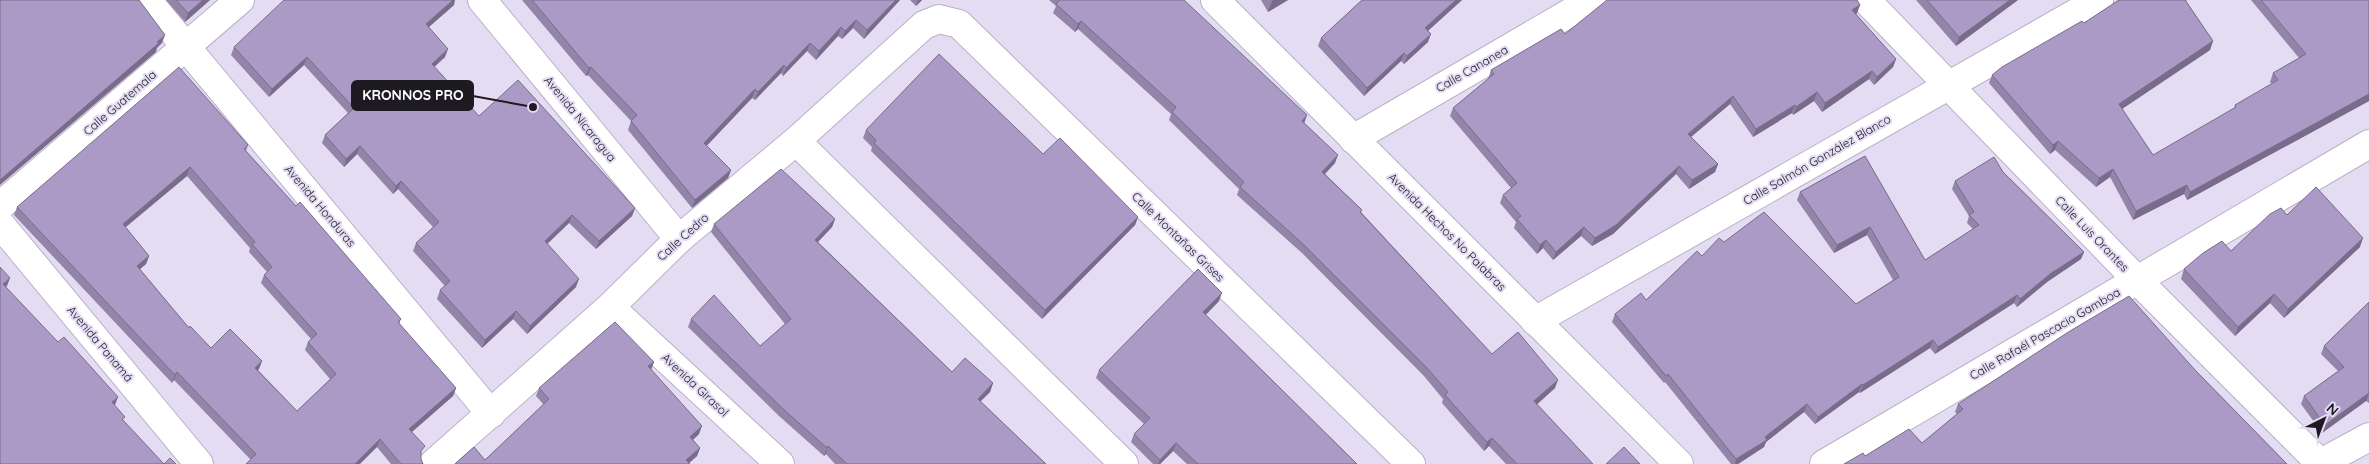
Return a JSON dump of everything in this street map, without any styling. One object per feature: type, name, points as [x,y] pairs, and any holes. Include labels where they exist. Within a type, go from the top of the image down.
[{"type":"street","name":"Avenida Honduras","points":[[147,0],[491,414]]},
{"type":"street","name":"Calle Guatemala","points":[[0,206],[240,0]]},
{"type":"street","name":"Avenida Nicaragua","points":[[482,0],[678,238]]},
{"type":"street","name":"Avenida Hechos No Palabras","points":[[1215,0],[1679,464]]},
{"type":"street","name":"Calle Cananea","points":[[1353,139],[1592,0]]},
{"type":"street","name":"Calle Luis Orantes","points":[[1866,0],[2137,280],[2320,464]]},
{"type":"street","name":"Calle Salmón González Blanco","points":[[1535,321],[2099,0]]},
{"type":"street","name":"Calle Cedro","points":[[434,464],[610,307],[678,238],[796,141],[924,24],[939,20]]},
{"type":"street","name":"Calle Montañas Grises","points":[[939,20],[959,24],[1411,464]]},
{"type":"street","points":[[796,141],[1124,464]]},
{"type":"street","name":"Calle Rafaél Pascacio Gamboa","points":[[1824,464],[2369,144]]},
{"type":"street","name":"Avenida Panamá","points":[[0,224],[199,464]]},
{"type":"street","name":"Avenida Girasol","points":[[610,307],[766,460]]},
{"type":"street","points":[[2320,464],[2369,437]]},
{"type":"building","points":[[0,0],[139,0],[165,35],[157,42],[159,43],[0,180]]},
{"type":"building","points":[[176,0],[203,0],[188,13]]},
{"type":"building","points":[[284,0],[453,0],[426,24],[448,49],[432,64],[479,116],[518,80],[635,208],[599,241],[572,215],[545,241],[579,279],[530,326],[516,311],[485,340],[440,290],[450,281],[416,243],[439,222],[401,181],[396,186],[360,146],[346,159],[325,135],[354,108],[307,57],[272,89],[234,47]]},
{"type":"building","points":[[532,0],[896,0],[867,30],[856,20],[845,31],[841,27],[819,51],[810,43],[786,68],[784,65],[758,92],[755,89],[704,143],[731,170],[695,200],[631,121],[637,115],[591,67],[589,68]]},
{"type":"building","points":[[1060,0],[1184,0],[1307,115],[1302,121],[1338,155],[1322,172],[1362,210],[1360,212],[1492,354],[1518,332],[1558,380],[1534,401],[1593,464],[1517,464],[1492,438],[1487,442],[1445,395],[1448,392],[1427,368],[1304,245],[1240,187],[1244,182],[1172,112],[1176,107],[1081,21],[1078,24],[1056,4]]},
{"type":"building","points":[[1362,0],[1456,0],[1425,28],[1431,34],[1407,56],[1404,53],[1367,88],[1321,38]]},
{"type":"building","points":[[1607,0],[1857,0],[1860,5],[1852,10],[1896,59],[1877,77],[1872,71],[1825,103],[1817,92],[1796,107],[1795,105],[1756,129],[1733,96],[1688,134],[1718,164],[1692,180],[1679,166],[1616,225],[1595,238],[1584,227],[1556,252],[1546,240],[1540,245],[1517,219],[1521,216],[1503,195],[1517,183],[1453,108],[1494,74],[1491,70],[1561,29],[1565,34]]},
{"type":"building","points":[[1927,0],[2010,0],[1959,37]]},
{"type":"building","points":[[2119,0],[2185,0],[2213,41],[2119,104],[2153,155],[2236,107],[2235,105],[2278,80],[2273,73],[2306,54],[2261,0],[2369,0],[2369,94],[2190,192],[2187,185],[2136,211],[2113,169],[2099,178],[2058,141],[2053,145],[1992,75],[2002,67],[2082,21],[2084,23]]},
{"type":"building","points":[[939,54],[1043,154],[1060,138],[1138,217],[1045,310],[874,143],[876,140],[866,130]]},
{"type":"building","points":[[179,67],[248,145],[244,149],[296,206],[300,202],[401,319],[398,322],[456,388],[409,429],[425,446],[421,451],[423,464],[401,464],[380,439],[355,464],[246,464],[256,454],[177,372],[175,375],[17,207]],"holes":[[[190,167],[255,242],[252,244],[272,267],[264,275],[317,334],[308,342],[336,374],[297,411],[255,368],[262,361],[230,329],[211,348],[190,326],[189,328],[137,266],[149,256],[123,224]]]},
{"type":"building","points":[[1865,156],[1925,260],[1979,225],[1969,215],[1974,212],[1955,181],[1994,157],[2003,172],[2084,252],[2050,274],[2020,299],[2017,295],[1938,347],[1933,340],[1862,384],[1818,417],[1807,404],[1765,437],[1767,440],[1736,459],[1668,374],[1666,376],[1615,314],[1641,293],[1646,300],[1697,251],[1702,256],[1719,238],[1724,242],[1764,212],[1856,304],[1899,277],[1870,227],[1837,245],[1800,192]]},
{"type":"building","points":[[781,169],[835,219],[815,240],[952,372],[965,358],[993,383],[978,399],[1046,464],[847,464],[782,408],[691,319],[714,295],[760,346],[791,319],[714,224]]},
{"type":"building","points":[[2316,187],[2363,238],[2288,309],[2274,294],[2238,327],[2184,269],[2203,253],[2222,241],[2231,251],[2270,214],[2281,208],[2287,215]]},
{"type":"building","points":[[0,267],[10,278],[3,284],[58,342],[64,337],[118,397],[112,402],[125,417],[122,419],[164,464],[0,464]]},
{"type":"building","points":[[1198,269],[1222,293],[1203,312],[1357,464],[1198,464],[1176,443],[1160,460],[1134,434],[1150,418],[1099,370]]},
{"type":"building","points":[[2129,296],[2196,371],[2287,464],[1844,464],[1863,453],[1865,456],[1909,429],[1922,443],[1963,409],[1958,404],[2070,331]]},
{"type":"building","points":[[2369,302],[2369,393],[2325,425],[2304,396],[2344,367],[2324,346]]},
{"type":"building","points":[[615,322],[654,362],[648,366],[702,426],[690,437],[700,448],[686,460],[690,464],[455,464],[474,447],[485,460],[549,399],[539,388]]},
{"type":"building","points":[[1624,447],[1640,464],[1606,464]]},
{"type":"building","points":[[170,458],[176,464],[164,464]]},
{"type":"place","name":"KRONNOS PRO","points":[[533,107]]}]
